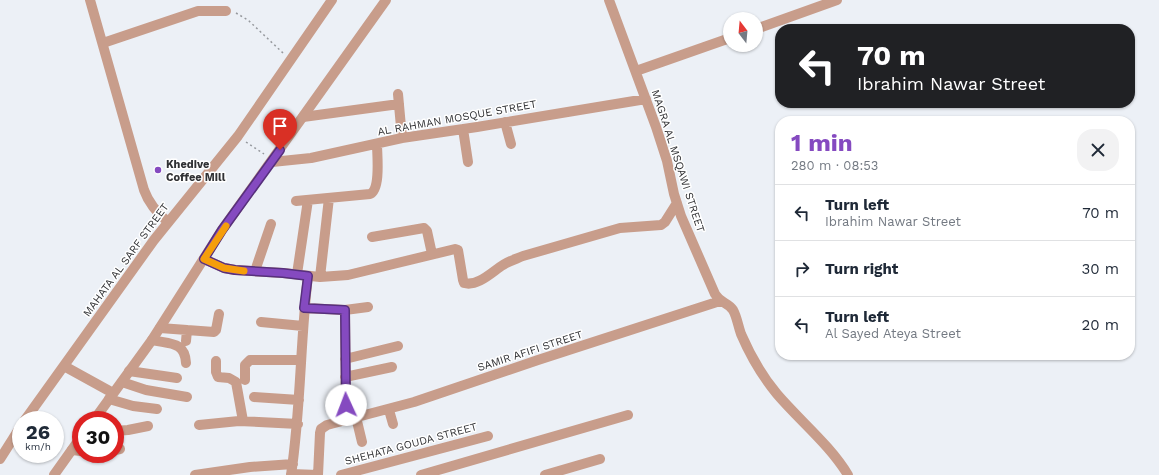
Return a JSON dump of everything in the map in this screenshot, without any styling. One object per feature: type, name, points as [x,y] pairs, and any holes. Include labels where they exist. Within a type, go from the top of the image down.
[{"type":"street","points":[[90,0],[147,198],[154,210],[168,222]]},
{"type":"street","name":"MAHATA AL SARF STREET","points":[[32,411],[144,252],[238,136],[332,0]]},
{"type":"street","points":[[100,411],[152,340],[269,159],[302,117],[386,0]]},
{"type":"street","name":"MAGRA AL MSQAWI STREET","points":[[609,0],[636,71],[667,161],[677,203],[694,248],[708,279],[720,302],[729,306],[733,311],[748,348],[771,386],[835,458],[848,475]]},
{"type":"street","points":[[763,26],[837,0]]},
{"type":"street","points":[[103,43],[198,11],[226,11]]},
{"type":"street","points":[[636,71],[723,40]]},
{"type":"street","points":[[302,117],[399,99],[402,138]]},
{"type":"street","name":"AL RAHMAN MOSQUE STREET","points":[[269,159],[311,158],[402,138],[646,99]]},
{"type":"street","points":[[505,122],[511,144]]},
{"type":"street","points":[[463,129],[468,162]]},
{"type":"street","points":[[296,201],[370,194],[374,192],[377,185],[377,144]]},
{"type":"street","points":[[320,277],[329,198]]},
{"type":"street","points":[[297,274],[308,200]]},
{"type":"street","points":[[204,259],[229,269],[320,277],[344,276],[455,249],[458,250],[464,283],[467,284],[487,277],[510,260],[523,256],[620,228],[661,225],[665,222],[677,203]]},
{"type":"street","points":[[255,271],[271,224]]},
{"type":"street","points":[[372,237],[424,228],[427,231],[432,254]]},
{"type":"street","points":[[292,471],[298,424],[304,308],[308,276]]},
{"type":"street","name":"SAMIR AFIFI STREET","points":[[318,475],[321,429],[327,425],[389,410],[720,302]]},
{"type":"street","points":[[304,308],[345,310],[368,307]]},
{"type":"street","points":[[345,310],[345,377],[351,418],[362,442]]},
{"type":"street","points":[[160,328],[212,332],[216,330],[219,314]]},
{"type":"street","points":[[262,322],[303,326]]},
{"type":"street","points":[[186,341],[187,330]]},
{"type":"street","points":[[152,340],[180,346],[185,353],[186,363]]},
{"type":"street","points":[[345,359],[398,346]]},
{"type":"street","points":[[216,360],[216,375],[220,378],[229,378],[236,382],[243,421]]},
{"type":"street","points":[[245,380],[245,365],[250,360],[301,360]]},
{"type":"street","points":[[64,366],[102,387],[111,396],[132,406],[157,409]]},
{"type":"street","points":[[345,377],[392,366]]},
{"type":"street","points":[[129,371],[177,378]]},
{"type":"street","points":[[122,382],[146,390],[187,397]]},
{"type":"street","points":[[254,397],[299,400]]},
{"type":"street","points":[[389,410],[393,424]]},
{"type":"street","points":[[421,475],[628,415]]},
{"type":"street","points":[[199,425],[243,421],[298,424]]},
{"type":"street","points":[[124,430],[148,426]]},
{"type":"street","name":"SHEHATA GOUDA STREET","points":[[341,475],[488,436]]},
{"type":"street","points":[[0,459],[12,440]]},
{"type":"street","points":[[54,475],[72,455]]},
{"type":"street","points":[[545,475],[600,459]]},
{"type":"street","points":[[195,475],[250,468],[292,471],[318,475]]},
{"type":"path","points":[[226,11],[239,14],[248,20],[290,59]]},
{"type":"path","points":[[247,143],[269,159]]},
{"type":"slow traffic","points":[[226,226],[204,259],[224,268],[244,271]]},
{"type":"place","name":"Khedive Coffee Mill","points":[[158,170]]},
{"type":"route","points":[[280,150],[222,230],[204,259],[224,268],[235,270],[308,276],[304,308],[345,310],[346,405]]}]
